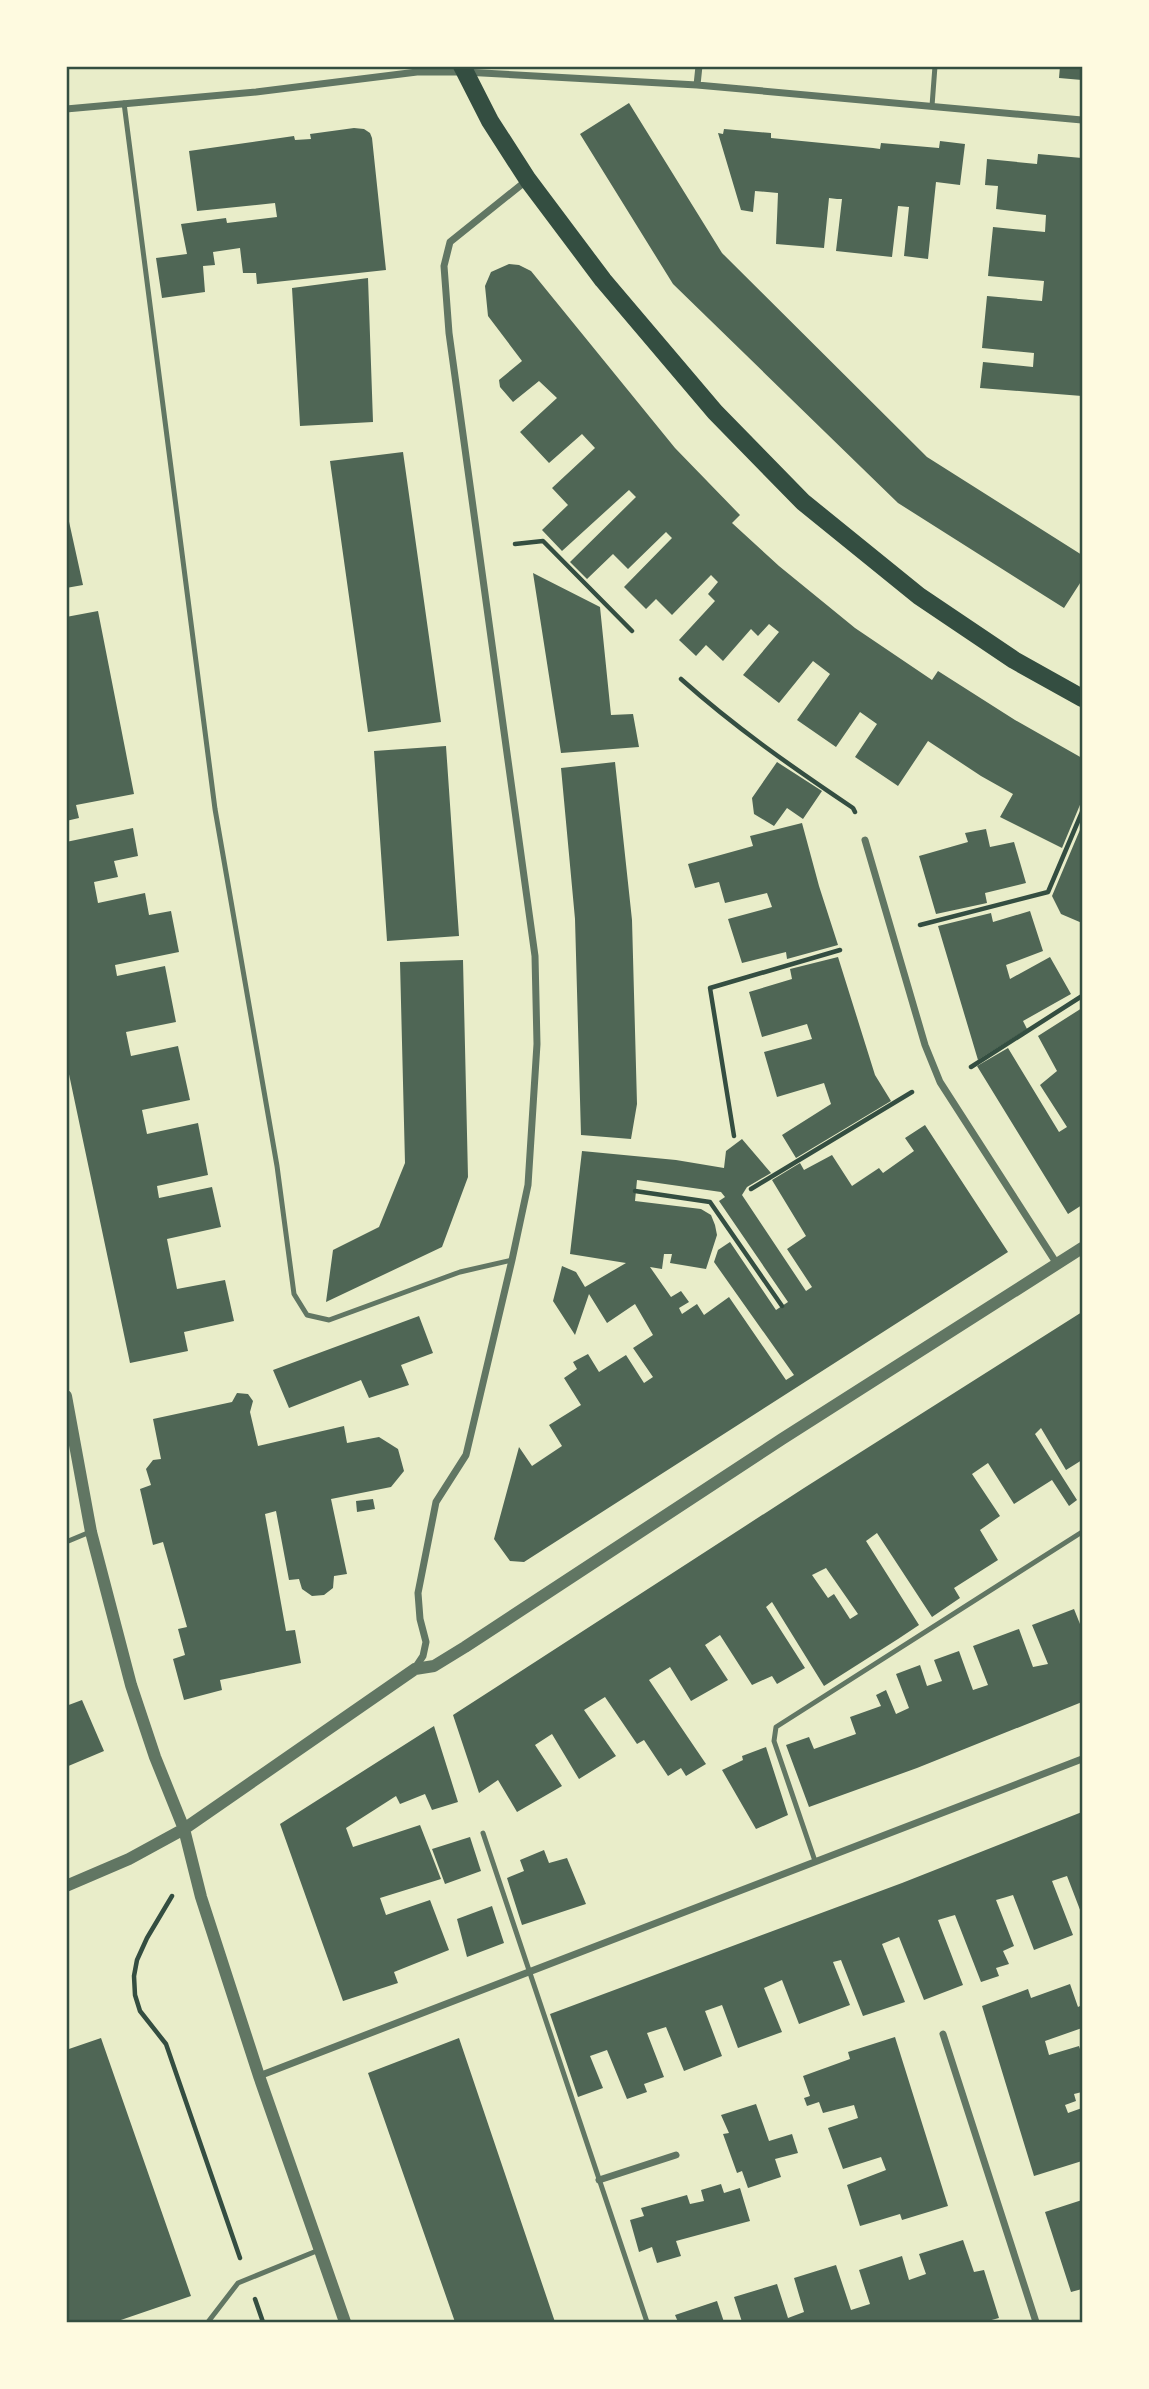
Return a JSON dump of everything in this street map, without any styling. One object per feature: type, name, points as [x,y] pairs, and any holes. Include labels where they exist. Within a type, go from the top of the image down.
[{"type":"main road","points":[[463,69],[490,121],[528,180],[603,280],[715,412],[803,502],[919,596],[1014,660],[1083,698]]},
{"type":"street","points":[[697,85],[699,66]]},
{"type":"street","points":[[66,109],[256,92],[463,69],[697,85],[1083,120]]},
{"type":"street","points":[[66,1886],[108,1869],[184,1829],[415,1669],[423,1656],[426,1642],[419,1619],[418,1593],[436,1502],[466,1455],[528,1185],[537,1044],[535,956],[449,333],[444,266],[450,242],[528,180]]},
{"type":"street","points":[[865,840],[925,1045],[940,1082],[1057,1264]]},
{"type":"street","points":[[415,1669],[435,1666],[782,1439],[1083,1248]]},
{"type":"street","points":[[66,1396],[91,1532],[131,1685],[155,1757],[184,1829],[201,1897],[259,2076],[345,2322]]},
{"type":"street","points":[[259,2076],[1083,1759]]},
{"type":"street","points":[[943,2034],[1036,2322]]},
{"type":"street","points":[[599,2180],[676,2155]]},
{"type":"lane","points":[[932,106],[935,66]]},
{"type":"lane","points":[[124,103],[215,809],[275,1153],[294,1294],[307,1315],[329,1320],[460,1272],[512,1260]]},
{"type":"lane","points":[[66,1542],[91,1532]]},
{"type":"lane","points":[[816,1861],[774,1741],[776,1727],[1083,1532]]},
{"type":"lane","points":[[483,1833],[647,2322]]},
{"type":"lane","points":[[208,2322],[238,2283],[320,2250]]},
{"type":"path","points":[[515,544],[543,541],[632,631]]},
{"type":"path","points":[[681,679],[724,718],[855,812]]},
{"type":"path","points":[[920,925],[1048,892],[1083,812]]},
{"type":"path","points":[[734,1136],[710,988],[840,950]]},
{"type":"path","points":[[971,1067],[1083,996]]},
{"type":"path","points":[[751,1189],[912,1092]]},
{"type":"path","points":[[635,1191],[710,1202],[782,1306]]},
{"type":"path","points":[[147,1938],[135,1970],[135,1995],[140,2011],[166,2045],[262,2322]]},
{"type":"building","points":[[1060,66],[1082,66],[1082,80],[1059,78]]},
{"type":"building","points":[[629,103],[722,253],[927,457],[1082,555],[1082,580],[1064,608],[898,503],[673,284],[580,134]]},
{"type":"building","points":[[364,129],[372,138],[386,270],[257,284],[256,273],[243,273],[240,248],[213,252],[215,265],[203,266],[205,292],[162,298],[156,258],[187,254],[181,224],[226,218],[227,223],[277,217],[275,203],[197,211],[189,151],[294,136],[295,140],[311,139],[310,134]]},
{"type":"building","points":[[724,129],[771,133],[771,138],[880,149],[881,143],[939,148],[940,141],[965,144],[960,185],[936,182],[928,259],[904,256],[909,207],[898,206],[892,257],[836,251],[842,199],[829,198],[824,248],[776,244],[778,193],[755,191],[753,212],[741,210],[718,133],[723,134]]},
{"type":"building","points":[[1038,154],[1082,158],[1082,396],[980,388],[983,362],[1033,367],[1034,353],[982,348],[987,296],[1042,301],[1044,281],[988,276],[993,227],[1045,232],[1046,215],[996,209],[998,186],[985,185],[987,159],[1037,164]]},
{"type":"building","points":[[509,264],[531,271],[675,448],[740,515],[732,523],[779,566],[855,628],[932,680],[938,671],[1015,720],[1082,758],[1082,800],[1062,848],[1000,817],[1013,794],[928,741],[898,786],[855,757],[877,724],[860,712],[836,747],[797,720],[830,674],[813,661],[779,703],[743,675],[779,632],[769,624],[758,636],[751,629],[723,661],[706,645],[696,656],[679,640],[715,601],[708,594],[718,582],[711,575],[672,615],[656,599],[646,609],[624,587],[672,538],[666,532],[628,569],[613,554],[587,579],[570,562],[636,497],[629,490],[562,551],[542,530],[568,505],[552,488],[595,448],[582,434],[549,463],[520,432],[557,398],[539,381],[513,402],[500,387],[499,380],[522,361],[488,316],[485,286],[491,272]]},
{"type":"building","points":[[368,278],[373,422],[300,426],[292,288]]},
{"type":"building","points":[[403,452],[441,722],[368,732],[330,461]]},
{"type":"building","points":[[66,508],[83,585],[66,588]]},
{"type":"building","points":[[533,573],[600,607],[611,715],[633,714],[639,747],[561,753]]},
{"type":"building","points":[[98,611],[134,794],[76,805],[79,818],[66,821],[66,617]]},
{"type":"building","points":[[446,746],[459,936],[387,941],[374,751]]},
{"type":"building","points":[[615,762],[632,920],[637,1104],[631,1139],[581,1135],[575,919],[561,768]]},
{"type":"building","points":[[777,762],[822,791],[803,819],[787,808],[774,826],[754,814],[752,798]]},
{"type":"building","points":[[802,823],[838,945],[787,959],[786,952],[742,963],[728,919],[772,907],[767,893],[725,903],[719,882],[695,888],[688,864],[753,846],[750,836]]},
{"type":"building","points":[[1082,825],[1082,923],[1061,914],[1052,896]]},
{"type":"building","points":[[133,828],[138,856],[114,861],[118,877],[94,882],[98,903],[145,893],[149,915],[171,911],[179,952],[115,965],[117,976],[165,966],[176,1022],[126,1032],[131,1056],[178,1046],[190,1100],[142,1110],[147,1134],[198,1123],[208,1175],[157,1186],[159,1198],[212,1187],[221,1227],[167,1239],[177,1289],[225,1280],[234,1321],[184,1332],[188,1351],[130,1363],[66,1060],[66,842]]},
{"type":"building","points":[[986,829],[990,847],[1014,842],[1026,883],[985,893],[987,903],[936,914],[919,856],[968,842],[965,833]]},
{"type":"building","points":[[1030,911],[1043,951],[1006,965],[1010,979],[1050,957],[1071,994],[1023,1021],[1027,1029],[978,1060],[938,926],[991,913],[993,922]]},
{"type":"building","points":[[838,957],[875,1075],[891,1101],[796,1158],[782,1135],[831,1104],[824,1083],[777,1097],[764,1052],[812,1039],[807,1024],[762,1037],[749,992],[792,979],[790,969]]},
{"type":"building","points":[[463,960],[468,1177],[442,1247],[326,1302],[333,1250],[379,1227],[405,1163],[400,962]]},
{"type":"building","points":[[1082,1008],[1082,1205],[1068,1214],[977,1066],[1008,1048],[1059,1132],[1067,1127],[1040,1085],[1057,1071],[1038,1036]]},
{"type":"building","points":[[925,1125],[1008,1252],[524,1562],[510,1561],[494,1539],[519,1447],[532,1466],[562,1446],[549,1425],[581,1405],[564,1378],[577,1369],[573,1362],[588,1354],[599,1372],[626,1355],[644,1383],[653,1377],[633,1348],[653,1335],[635,1304],[607,1323],[589,1294],[575,1335],[553,1301],[562,1266],[576,1272],[585,1287],[626,1263],[570,1254],[582,1151],[676,1160],[724,1168],[726,1151],[742,1139],[771,1173],[747,1187],[742,1195],[806,1291],[812,1287],[787,1249],[806,1236],[772,1180],[800,1163],[804,1170],[832,1155],[852,1186],[879,1168],[883,1173],[914,1151],[905,1138]],"holes":[[[637,1180],[721,1192],[725,1197],[719,1201],[788,1302],[776,1310],[730,1242],[718,1250],[714,1262],[794,1375],[786,1380],[729,1297],[704,1315],[697,1304],[682,1314],[679,1308],[689,1302],[681,1291],[671,1297],[650,1267],[662,1269],[664,1254],[672,1254],[670,1263],[706,1269],[717,1235],[711,1215],[701,1209],[635,1201]]]},
{"type":"building","points":[[1082,1312],[1082,1460],[1066,1470],[1041,1428],[1035,1434],[1077,1500],[1069,1506],[1052,1480],[1014,1504],[988,1463],[972,1474],[1000,1516],[980,1530],[998,1560],[954,1588],[960,1598],[932,1617],[877,1533],[866,1541],[919,1625],[898,1639],[824,1686],[772,1602],[766,1607],[805,1668],[777,1684],[772,1676],[752,1685],[720,1635],[705,1645],[728,1680],[691,1701],[670,1667],[649,1680],[706,1764],[686,1776],[681,1768],[668,1776],[644,1740],[637,1744],[605,1697],[584,1710],[616,1756],[579,1779],[552,1734],[535,1745],[562,1786],[517,1812],[498,1780],[479,1793],[453,1715]],"holes":[[[826,1568],[858,1614],[850,1619],[834,1594],[828,1598],[812,1575]]]},
{"type":"building","points":[[419,1316],[433,1353],[401,1365],[409,1385],[369,1398],[361,1380],[289,1408],[273,1370]]},
{"type":"building","points":[[237,1393],[248,1394],[253,1401],[250,1412],[258,1446],[344,1426],[347,1443],[379,1437],[398,1449],[404,1471],[391,1487],[331,1499],[347,1574],[334,1576],[333,1588],[324,1595],[312,1596],[302,1589],[299,1579],[289,1580],[276,1511],[265,1514],[286,1631],[295,1630],[301,1663],[220,1680],[222,1690],[184,1700],[173,1659],[185,1655],[178,1629],[187,1627],[163,1542],[153,1545],[140,1489],[151,1485],[146,1469],[153,1460],[161,1459],[153,1419],[232,1402]]},
{"type":"building","points":[[373,1499],[375,1509],[357,1512],[356,1501]]},
{"type":"building","points":[[1074,1609],[1082,1629],[1082,1702],[917,1768],[809,1807],[786,1745],[809,1737],[814,1749],[856,1734],[850,1717],[881,1706],[876,1695],[886,1690],[896,1714],[909,1708],[896,1674],[920,1665],[927,1686],[942,1681],[934,1660],[959,1651],[973,1690],[988,1685],[973,1646],[1019,1629],[1033,1667],[1048,1664],[1032,1625]]},
{"type":"building","points":[[82,1700],[104,1751],[66,1767],[66,1706]]},
{"type":"building","points":[[434,1726],[458,1802],[432,1810],[425,1794],[400,1804],[396,1796],[346,1828],[353,1847],[420,1825],[441,1879],[380,1898],[386,1915],[430,1900],[449,1950],[394,1972],[398,1983],[343,2001],[280,1824]]},
{"type":"building","points":[[766,1747],[788,1815],[756,1829],[722,1770],[743,1760],[742,1756]]},
{"type":"building","points":[[1082,1812],[1082,1915],[1067,1876],[1052,1881],[1073,1935],[1034,1950],[1013,1895],[996,1900],[1014,1946],[1003,1951],[1009,1964],[996,1968],[999,1976],[981,1982],[955,1915],[948,1917],[938,1920],[963,1985],[924,2000],[899,1937],[882,1944],[905,2002],[863,2016],[841,1960],[833,1962],[850,2005],[799,2024],[782,1980],[764,1988],[782,2032],[738,2048],[722,2005],[705,2011],[722,2056],[684,2071],[666,2027],[647,2033],[664,2077],[644,2084],[647,2092],[627,2099],[607,2050],[590,2056],[603,2088],[578,2097],[550,2014],[902,1883]]},
{"type":"building","points":[[470,1837],[481,1871],[445,1884],[432,1849]]},
{"type":"building","points":[[544,1850],[549,1863],[567,1858],[586,1904],[522,1925],[507,1878],[524,1871],[520,1860]]},
{"type":"building","points":[[492,1906],[504,1943],[467,1957],[457,1919]]},
{"type":"building","points":[[1070,1984],[1078,2007],[1082,2005],[1082,2028],[1045,2041],[1049,2055],[1079,2046],[1082,2055],[1082,2092],[1074,2094],[1076,2101],[1065,2105],[1068,2113],[1082,2108],[1082,2161],[1034,2176],[982,2006],[1028,1989],[1031,1998]]},
{"type":"building","points":[[895,2037],[948,2206],[902,2220],[900,2214],[860,2226],[847,2185],[886,2170],[881,2157],[843,2169],[828,2128],[858,2118],[854,2105],[823,2113],[819,2102],[807,2106],[804,2098],[810,2096],[803,2076],[850,2059],[848,2052]]},
{"type":"building","points":[[101,2038],[191,2296],[115,2322],[66,2322],[66,2050]]},
{"type":"building","points":[[459,2038],[555,2322],[455,2322],[368,2073]]},
{"type":"building","points":[[756,2104],[769,2141],[792,2134],[798,2153],[775,2159],[781,2177],[748,2188],[742,2171],[737,2173],[723,2134],[729,2133],[721,2115]]},
{"type":"building","points":[[721,2184],[724,2193],[740,2188],[750,2221],[676,2241],[681,2256],[657,2263],[652,2247],[639,2252],[630,2220],[644,2216],[641,2208],[687,2195],[690,2204],[704,2201],[701,2190]]},
{"type":"building","points":[[1082,2200],[1082,2289],[1071,2292],[1045,2212]]},
{"type":"building","points":[[963,2240],[974,2272],[984,2270],[999,2318],[984,2322],[742,2322],[734,2297],[777,2284],[788,2318],[804,2312],[794,2278],[836,2265],[851,2310],[870,2304],[859,2270],[902,2256],[909,2280],[926,2274],[919,2254]]},
{"type":"building","points":[[717,2301],[724,2322],[678,2322],[675,2315]]}]
